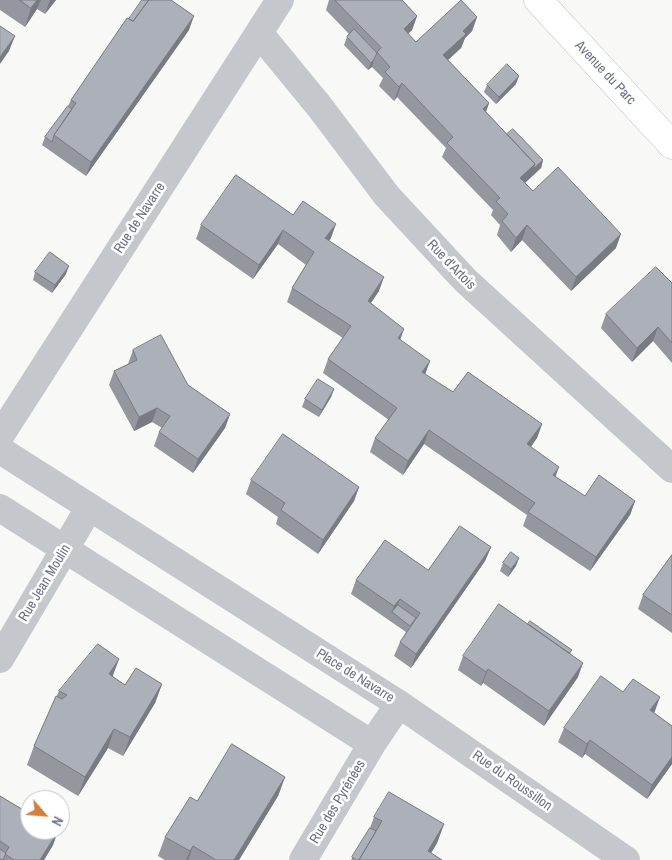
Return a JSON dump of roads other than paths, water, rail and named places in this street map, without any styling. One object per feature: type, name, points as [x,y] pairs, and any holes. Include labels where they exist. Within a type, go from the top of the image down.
[{"type":"street","name":"Rue de Navarre","points":[[0,436],[280,0]]},
{"type":"street","name":"Avenue du Parc","points":[[538,0],[672,145]]},
{"type":"street","name":"Rue d'Artois","points":[[259,33],[319,106],[387,196],[465,280],[672,469]]},
{"type":"street","name":"Place de Navarre","points":[[0,450],[399,704],[372,744]]},
{"type":"street","points":[[0,508],[372,744]]},
{"type":"street","name":"Rue Jean Moulin","points":[[0,659],[89,508]]},
{"type":"street","name":"Rue du Roussillon","points":[[399,704],[624,859]]},
{"type":"street","name":"Rue des Pyrénées","points":[[303,860],[372,744]]}]
